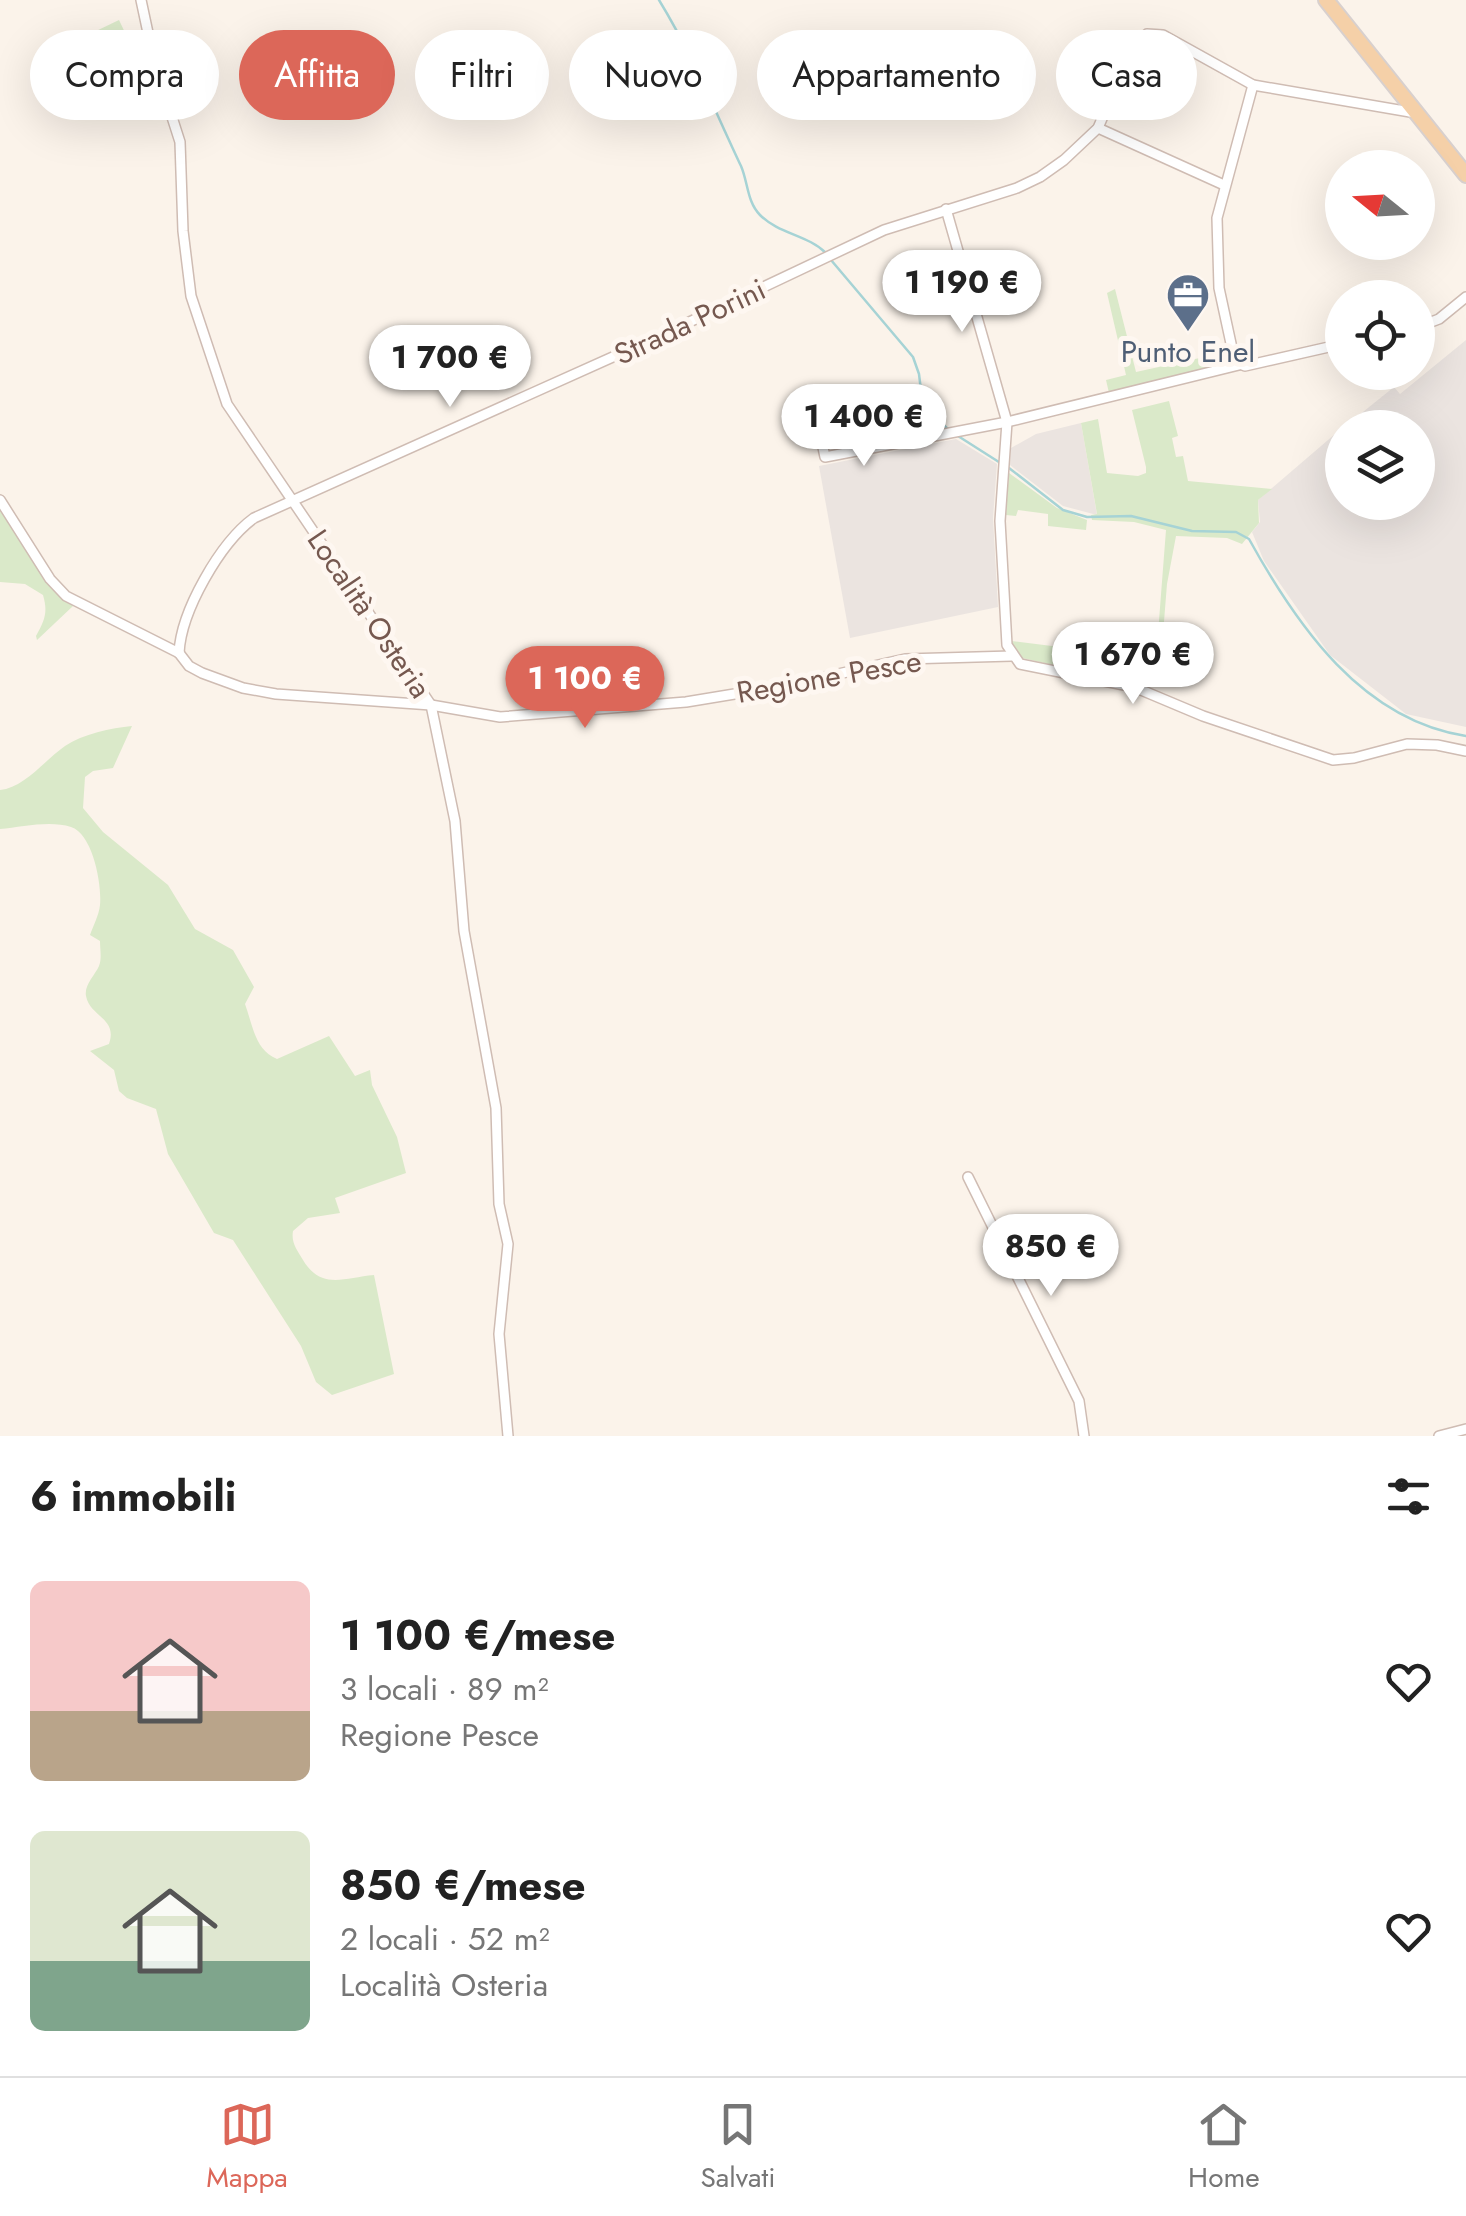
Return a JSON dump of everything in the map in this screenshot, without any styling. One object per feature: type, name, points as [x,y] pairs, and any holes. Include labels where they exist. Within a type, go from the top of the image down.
[{"type":"main road","points":[[1326,0],[1466,175]]},
{"type":"street","name":"Località Osteria","points":[[141,0],[154,61],[180,142],[183,231],[191,296],[227,404],[432,704],[455,822],[464,931],[496,1108],[499,1204],[508,1244],[499,1334],[508,1436]]},
{"type":"street","name":"Strada Porini","points":[[179,653],[183,622],[237,530],[254,518],[884,230],[1016,188],[1040,176],[1098,128],[1134,46],[1146,34],[1163,35],[1254,86],[1416,113]]},
{"type":"street","points":[[1239,366],[1220,288],[1217,218],[1254,86]]},
{"type":"street","points":[[1098,128],[1224,185]]},
{"type":"street","points":[[946,209],[1007,422],[1000,521],[1006,645],[1012,656],[1020,664],[1159,696],[1203,716],[1320,757],[1354,758],[1423,743],[1466,750]]},
{"type":"street","points":[[1435,321],[1466,297]]},
{"type":"street","points":[[821,438],[824,457],[1007,422],[1325,348]]},
{"type":"street","points":[[0,500],[50,579],[66,596],[179,653]]},
{"type":"street","name":"Regione Pesce","points":[[179,653],[189,666],[242,688],[276,694],[432,704],[500,717],[686,702],[789,685],[905,658],[1012,656]]},
{"type":"street","points":[[968,1177],[1078,1401],[1084,1436]]},
{"type":"street","points":[[1439,1436],[1466,1429]]},
{"type":"shaded area","points":[[1466,340],[1466,727],[1406,714],[1330,655],[1264,561],[1252,532],[1260,522],[1258,500],[1325,443],[1325,520],[1435,520],[1435,410],[1365,410],[1390,390],[1400,394],[1405,390],[1435,390],[1435,365]]},
{"type":"shaded area","points":[[1081,423],[1097,515],[1063,506],[1010,465],[1011,448],[1036,434]]},
{"type":"shaded area","points":[[956,439],[997,464],[993,518],[998,607],[850,638],[819,466]]},
{"type":"green space","points":[[119,20],[124,30],[98,30]]},
{"type":"green space","points":[[1115,289],[1136,372],[1227,352],[1227,364],[1109,393],[1106,380],[1126,375],[1107,293]]},
{"type":"green space","points":[[1169,401],[1178,436],[1172,438],[1176,457],[1183,456],[1188,481],[1272,489],[1258,500],[1259,523],[1242,544],[1227,538],[1176,536],[1154,687],[1022,658],[1011,641],[1156,659],[1166,530],[1134,522],[1092,520],[1091,515],[1097,514],[1081,423],[1098,419],[1107,473],[1138,476],[1146,473],[1146,467],[1132,410]]},
{"type":"green space","points":[[1009,473],[1057,508],[1087,520],[1086,530],[1048,526],[1048,514],[1018,510],[1016,516],[1006,515]]},
{"type":"green space","points":[[0,507],[73,606],[37,640],[45,616],[43,595],[25,584],[0,582]]},
{"type":"green space","points":[[132,726],[113,768],[93,771],[85,777],[83,808],[103,832],[168,885],[195,929],[233,950],[254,987],[245,1004],[264,1050],[277,1059],[329,1036],[355,1076],[370,1070],[372,1085],[397,1137],[406,1173],[335,1198],[340,1213],[308,1218],[293,1231],[293,1239],[310,1269],[325,1279],[374,1275],[394,1374],[332,1395],[316,1382],[301,1346],[233,1240],[214,1233],[168,1154],[156,1109],[119,1091],[114,1070],[90,1051],[109,1044],[111,1035],[107,1023],[86,996],[101,954],[100,941],[90,935],[100,896],[94,861],[85,839],[63,825],[0,829],[0,790],[26,779],[72,742],[97,732]]},
{"type":"waterway","points":[[659,0],[712,103],[756,210],[776,226],[826,253]]},
{"type":"waterway","points":[[831,260],[913,357],[923,407],[948,429]]},
{"type":"waterway","points":[[958,436],[1002,464]]},
{"type":"waterway","points":[[1009,468],[1063,510],[1087,517],[1131,516],[1192,531],[1236,532],[1249,539],[1311,635],[1364,690],[1429,727],[1466,736]]},
{"type":"place","name":"Punto Enel","points":[[1188,333]]}]
